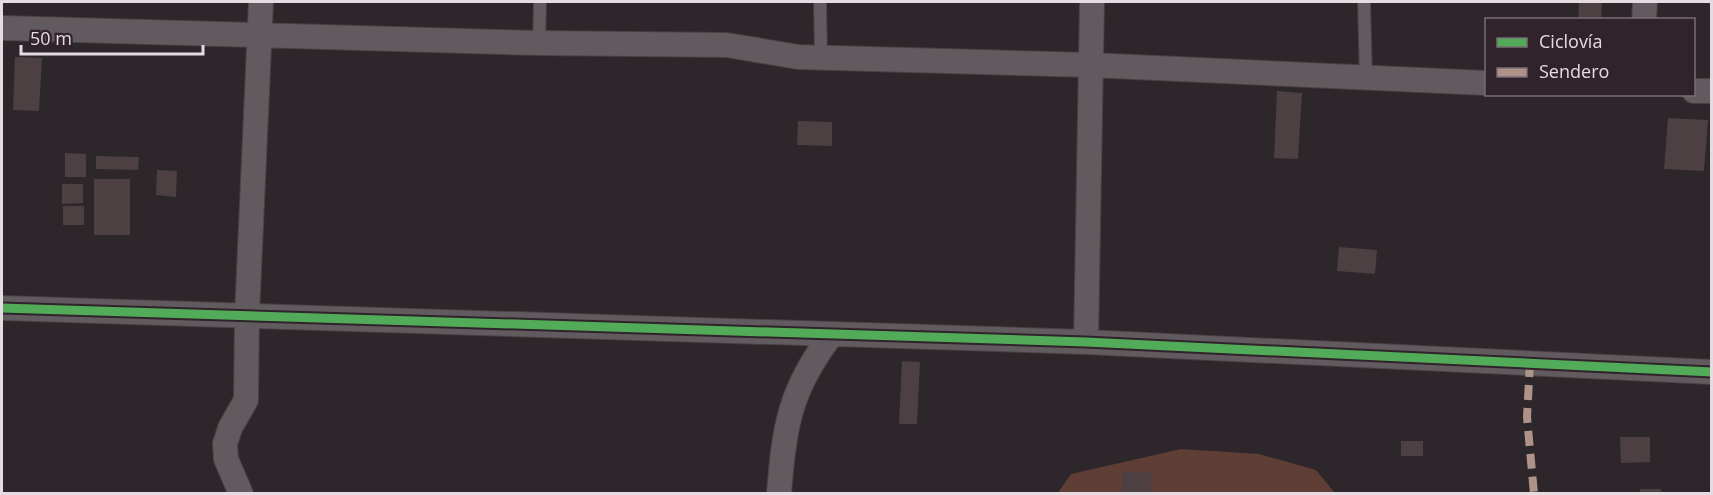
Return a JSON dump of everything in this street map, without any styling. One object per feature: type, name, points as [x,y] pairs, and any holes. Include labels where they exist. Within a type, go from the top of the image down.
[{"type":"street","points":[[241,494],[226,459],[225,444],[230,428],[246,400],[246,315],[261,2]]},
{"type":"street","points":[[1086,342],[1092,2]]},
{"type":"street","points":[[1644,18],[1645,2]]},
{"type":"street","points":[[2,28],[539,43],[727,45],[787,56],[1090,65],[1485,83]]},
{"type":"street","points":[[1695,91],[1712,91]]},
{"type":"street","points":[[2,308],[1086,342],[1712,372]]},
{"type":"street","points":[[779,494],[789,414],[802,379],[832,334]]},
{"type":"lane","points":[[539,43],[540,2]]},
{"type":"lane","points":[[820,2],[821,57]]},
{"type":"lane","points":[[1364,2],[1366,79]]},
{"type":"shaded area","points":[[1181,449],[1259,454],[1316,470],[1335,493],[1057,494],[1071,474]]},
{"type":"building","points":[[1579,2],[1602,2],[1601,18],[1578,18]]},
{"type":"building","points":[[15,57],[42,58],[39,111],[13,110]]},
{"type":"building","points":[[1277,91],[1302,93],[1298,159],[1274,158]]},
{"type":"building","points":[[1668,118],[1708,120],[1704,171],[1664,169]]},
{"type":"building","points":[[798,121],[832,122],[832,146],[797,145]]},
{"type":"building","points":[[65,153],[86,154],[86,177],[65,177]]},
{"type":"building","points":[[96,156],[139,157],[138,170],[96,169]]},
{"type":"building","points":[[157,170],[177,171],[176,197],[156,195]]},
{"type":"building","points":[[94,179],[130,179],[130,235],[94,235]]},
{"type":"building","points":[[62,184],[83,184],[83,203],[62,204]]},
{"type":"building","points":[[63,206],[84,206],[84,225],[63,225]]},
{"type":"building","points":[[1339,247],[1377,250],[1375,274],[1337,271]]},
{"type":"building","points":[[902,361],[920,362],[917,424],[899,424]]},
{"type":"building","points":[[1620,437],[1650,437],[1650,462],[1621,463]]},
{"type":"building","points":[[1401,441],[1423,441],[1423,456],[1401,456]]},
{"type":"building","points":[[1123,471],[1152,473],[1150,494],[1122,494]]},
{"type":"building","points":[[1640,489],[1661,489],[1661,494],[1640,494]]},
{"type":"marked path","points":[[1530,362],[1527,417],[1534,494]]},
{"type":"cycle path","points":[[2,308],[1086,342],[1712,372]]}]
